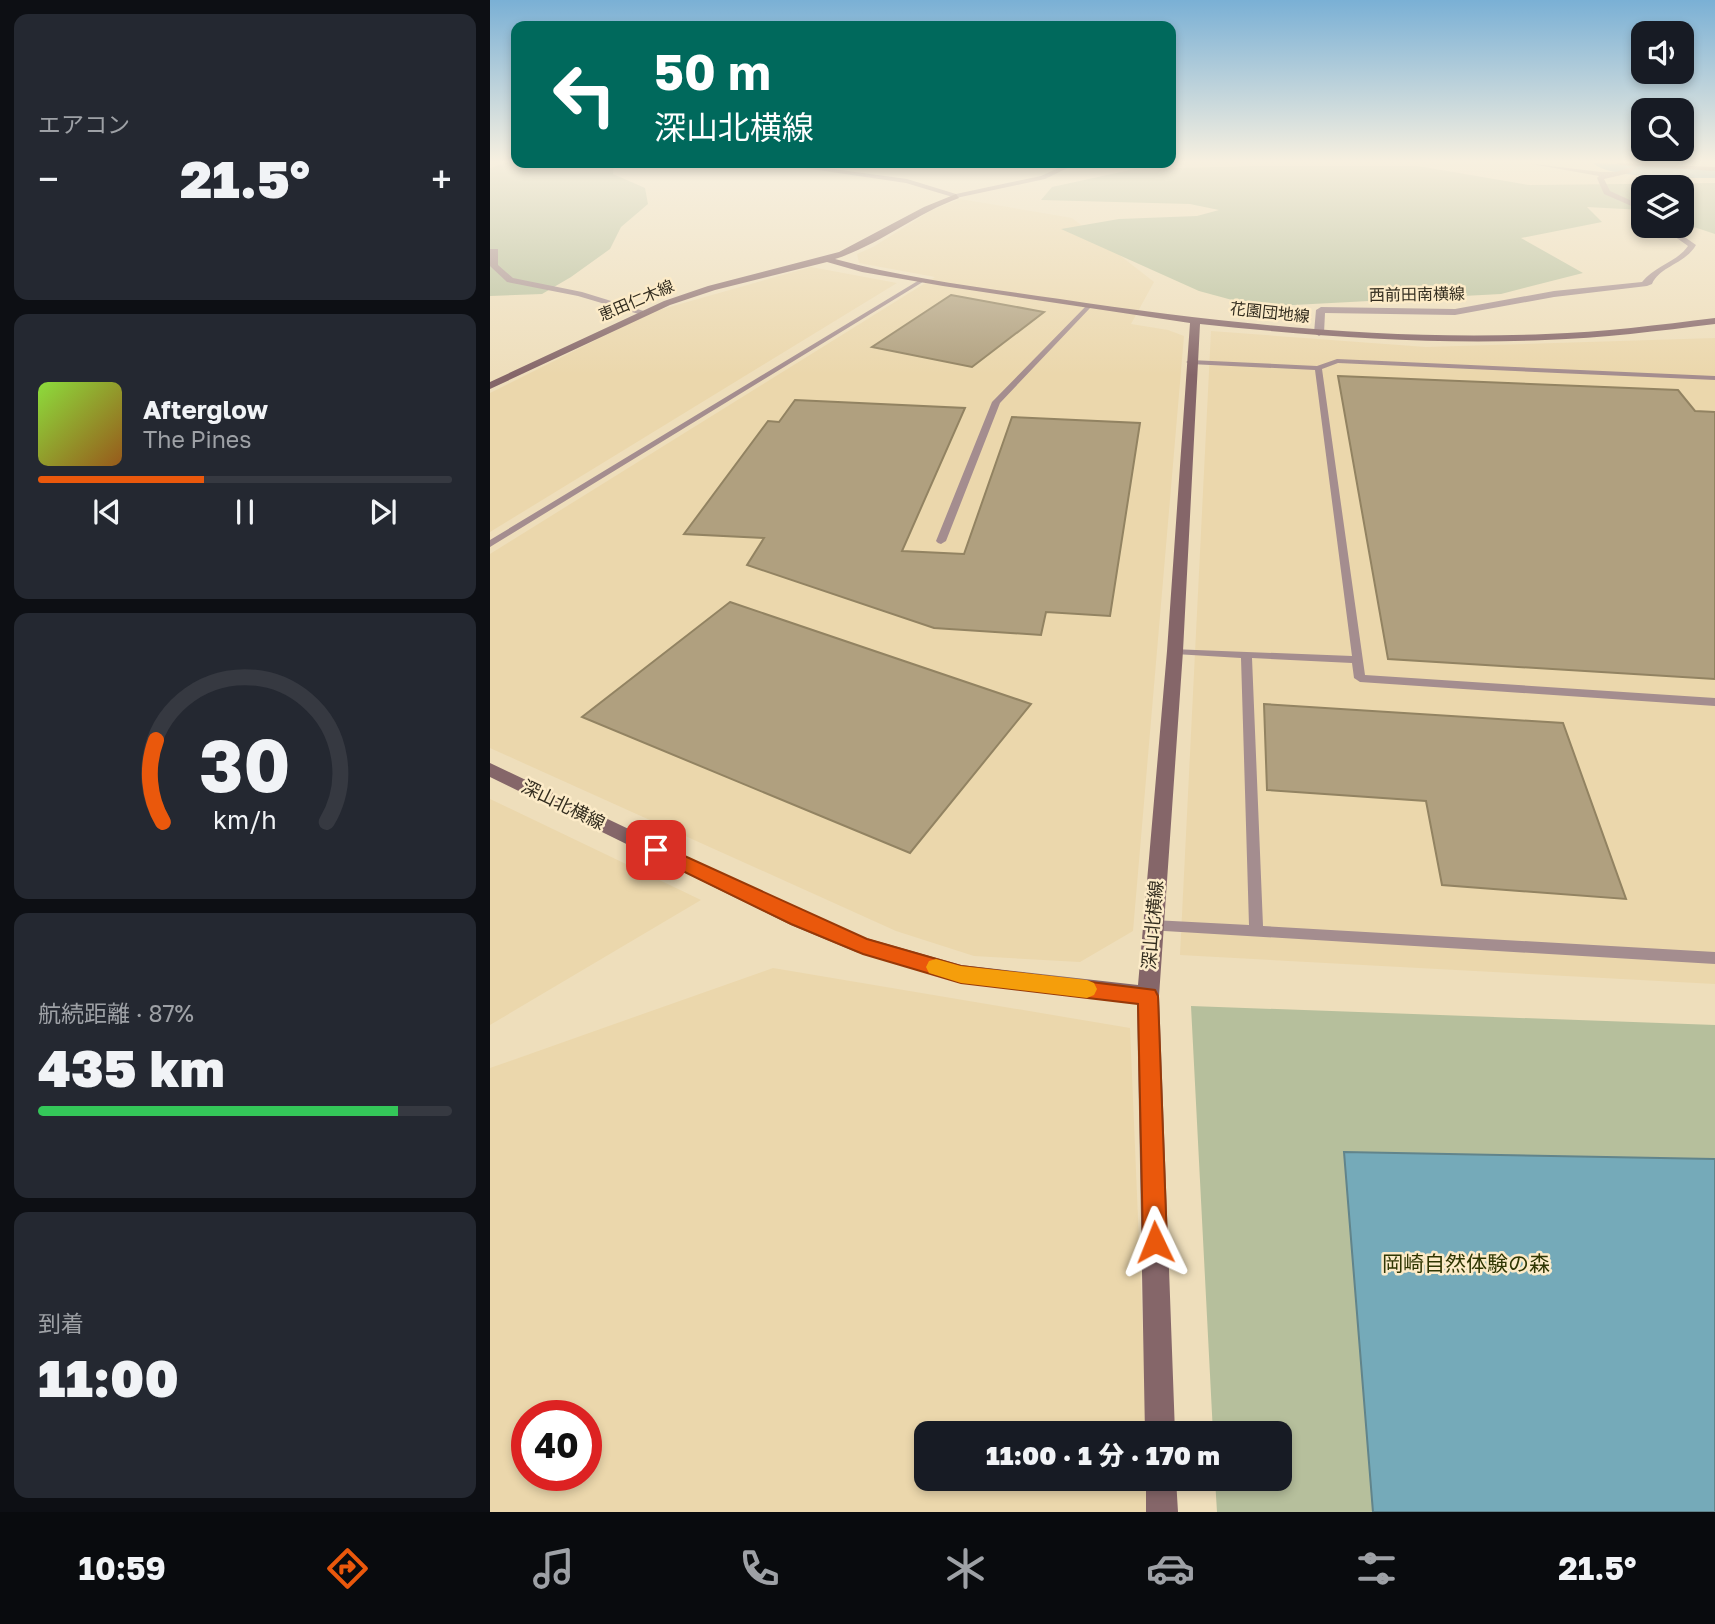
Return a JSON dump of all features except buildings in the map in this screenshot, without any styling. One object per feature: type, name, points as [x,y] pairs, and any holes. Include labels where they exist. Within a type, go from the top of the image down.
[{"type":"street","name":"恵田仁木線","points":[[490,386],[642,312],[695,293],[826,259],[861,246],[882,234]]},
{"type":"street","name":"西前田南横線","points":[[1319,333],[1321,310],[1455,312],[1554,294],[1644,284],[1649,282],[1651,275],[1657,270],[1681,261],[1692,245],[1682,238]]},
{"type":"street","points":[[490,251],[495,251],[494,266],[510,280],[579,294],[642,312]]},
{"type":"street","name":"花園団地線","points":[[826,259],[923,280],[1088,307],[1319,333],[1523,338],[1629,331],[1715,321]]},
{"type":"street","name":"深山北横線","points":[[490,769],[798,919],[863,946],[961,974],[1148,996],[1175,651],[1190,362],[1195,320]]},
{"type":"street","points":[[1148,996],[1160,1421]]},
{"type":"street","points":[[1162,1491],[1163,1512]]},
{"type":"lane","points":[[490,544],[923,280]]},
{"type":"lane","points":[[941,541],[996,402],[1088,307]]},
{"type":"lane","points":[[1190,362],[1318,368],[1337,361],[1714,378]]},
{"type":"lane","points":[[1318,368],[1360,678],[1715,702]]},
{"type":"lane","points":[[1175,651],[1359,660]]},
{"type":"lane","points":[[1246,654],[1256,932]]},
{"type":"lane","points":[[1153,926],[1715,958]]},
{"type":"shaded area","points":[[894,234],[1092,234],[1154,282],[1131,324],[1168,330],[1184,336],[1133,931],[1080,962],[974,956],[896,931],[490,748],[490,554],[935,277],[859,263],[857,254]]},
{"type":"shaded area","points":[[811,267],[897,283],[490,532],[490,393],[652,312]]},
{"type":"shaded area","points":[[1211,331],[1426,347],[1715,338],[1715,984],[1180,955]]},
{"type":"shaded area","points":[[490,799],[701,900],[490,1025]]},
{"type":"shaded area","points":[[773,968],[1130,1028],[1146,1421],[914,1421],[914,1491],[1150,1491],[1151,1512],[490,1512],[490,1068]]},
{"type":"green space","points":[[490,234],[618,234],[610,249],[542,294],[490,296]]},
{"type":"green space","points":[[1071,234],[1543,234],[1521,238],[1583,273],[1501,294],[1258,307],[1199,291]]},
{"type":"green space","name":"岡崎自然体験の森","points":[[1191,1006],[1715,1025],[1715,1512],[1217,1512],[1216,1491],[1292,1491],[1292,1421],[1212,1421]]},
{"type":"water","points":[[1344,1152],[1715,1159],[1715,1512],[1373,1512]]},
{"type":"slow traffic","points":[[936,967],[961,974],[1087,989]]},
{"type":"route","points":[[656,850],[798,919],[863,946],[961,974],[1148,996],[1155,1242]]}]
